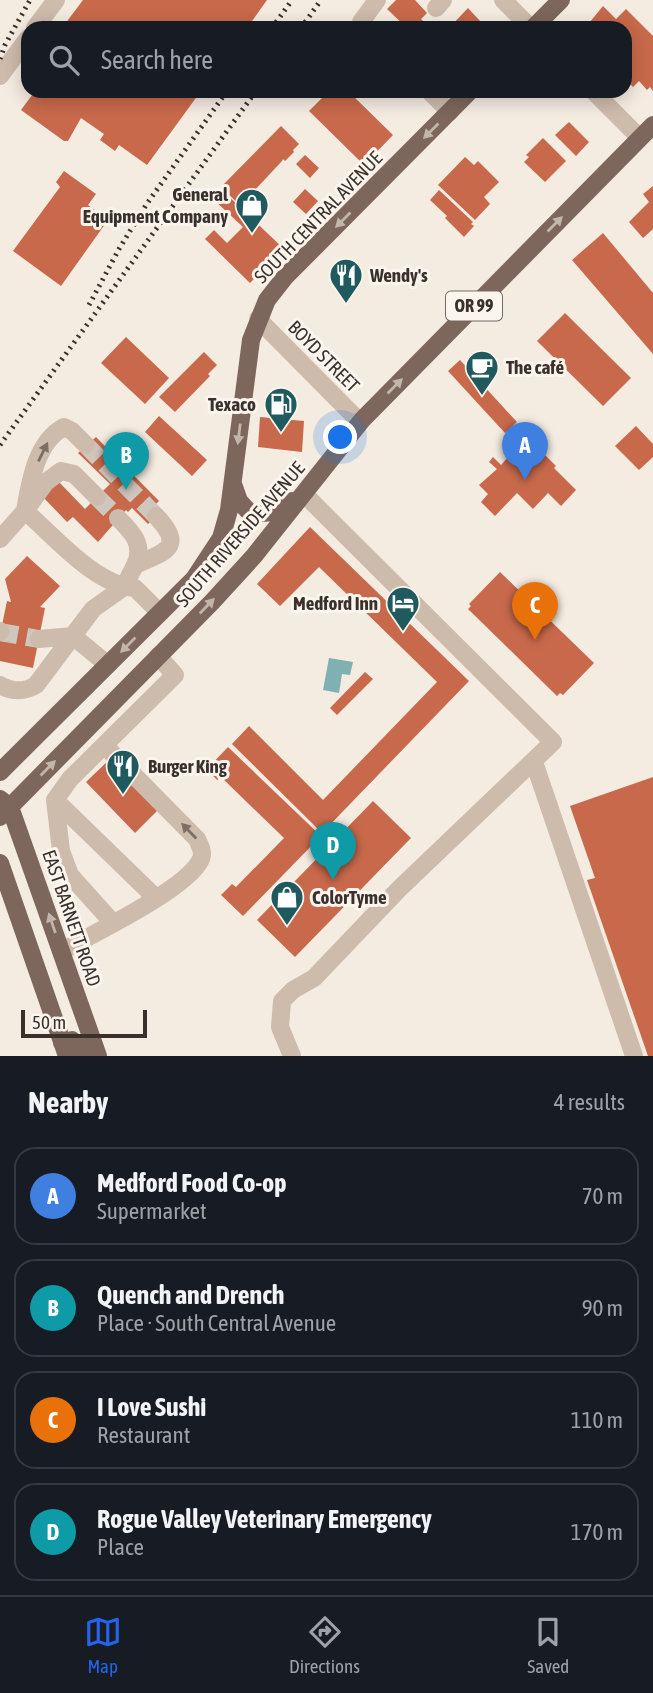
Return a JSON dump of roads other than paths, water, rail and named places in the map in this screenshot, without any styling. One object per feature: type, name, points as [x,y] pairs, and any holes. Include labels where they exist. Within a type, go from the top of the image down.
[{"type":"main road","points":[[539,21],[561,0]]},
{"type":"main road","name":"SOUTH CENTRAL AVENUE","points":[[208,559],[221,538],[229,510],[251,340],[267,300],[285,277],[463,98]]},
{"type":"main road","name":"SOUTH RIVERSIDE AVENUE","points":[[3,808],[128,688],[254,556],[360,422],[653,125]]},
{"type":"main road","points":[[233,484],[239,501],[250,514],[274,512],[304,494]]},
{"type":"main road","name":"SOUTH RIVERSIDE AVENUE","points":[[0,772],[194,579],[208,559]]},
{"type":"main road","name":"EAST BARNETT ROAD","points":[[3,808],[61,951],[98,1056]]},
{"type":"main road","points":[[0,863],[64,1049],[72,1040],[79,1046],[82,1056]]},
{"type":"street","points":[[40,21],[56,0]]},
{"type":"street","points":[[362,21],[377,0]]},
{"type":"street","points":[[503,0],[525,21]]},
{"type":"street","points":[[0,76],[21,48]]},
{"type":"street","points":[[436,98],[450,112]]},
{"type":"street","points":[[600,98],[640,138]]},
{"type":"street","name":"BOYD STREET","points":[[258,319],[360,422]]},
{"type":"street","points":[[25,511],[29,486],[43,448],[54,433],[64,427],[86,445]]},
{"type":"street","points":[[0,539],[46,482],[61,471],[74,474],[97,497]]},
{"type":"street","points":[[291,1056],[280,1027],[282,1001],[293,990],[314,978],[400,889],[553,742],[304,494]]},
{"type":"street","points":[[25,511],[95,573],[124,587],[135,588],[160,613]]},
{"type":"street","points":[[135,565],[158,555],[169,546],[172,539],[169,530],[156,516]]},
{"type":"street","points":[[0,685],[18,691],[28,690],[36,685],[93,609],[124,587],[139,556],[139,544],[118,518]]},
{"type":"street","points":[[39,639],[73,636],[108,665]]},
{"type":"street","points":[[113,923],[70,875],[61,851],[55,800],[70,779],[175,675],[158,656]]},
{"type":"street","points":[[128,688],[146,705]]},
{"type":"street","points":[[61,951],[156,898],[186,876],[200,862],[203,852],[197,839],[105,746]]},
{"type":"street","points":[[534,762],[634,1056]]},
{"type":"street","points":[[55,800],[156,898]]},
{"type":"water","points":[[329,658],[353,662],[350,675],[342,674],[339,693],[323,690]]},
{"type":"tunnel","points":[[86,445],[156,516]]},
{"type":"tunnel","points":[[97,497],[118,518]]},
{"type":"tunnel","points":[[0,632],[39,639]]},
{"type":"railway","points":[[0,59],[30,0]]},
{"type":"railway","points":[[277,21],[292,0]]},
{"type":"railway","points":[[306,21],[321,0]]},
{"type":"railway","points":[[89,305],[146,205],[222,98]]},
{"type":"railway","points":[[0,445],[251,98]]},
{"type":"place","name":"General Equipment Company","points":[[252,235]]},
{"type":"place","name":"Wendy's","points":[[346,305]]},
{"type":"place","name":"The café","points":[[482,397]]},
{"type":"place","name":"Texaco","points":[[281,434]]},
{"type":"place","name":"Medford Food Co-op","points":[[525,480]]},
{"type":"place","name":"Quench and Drench","points":[[126,490]]},
{"type":"place","name":"Medford Inn","points":[[403,633]]},
{"type":"place","name":"I Love Sushi","points":[[535,640]]},
{"type":"place","name":"Burger King","points":[[123,796]]},
{"type":"place","name":"Rogue Valley Veterinary Emergency","points":[[333,880]]},
{"type":"place","name":"ColorTyme","points":[[287,927]]}]
